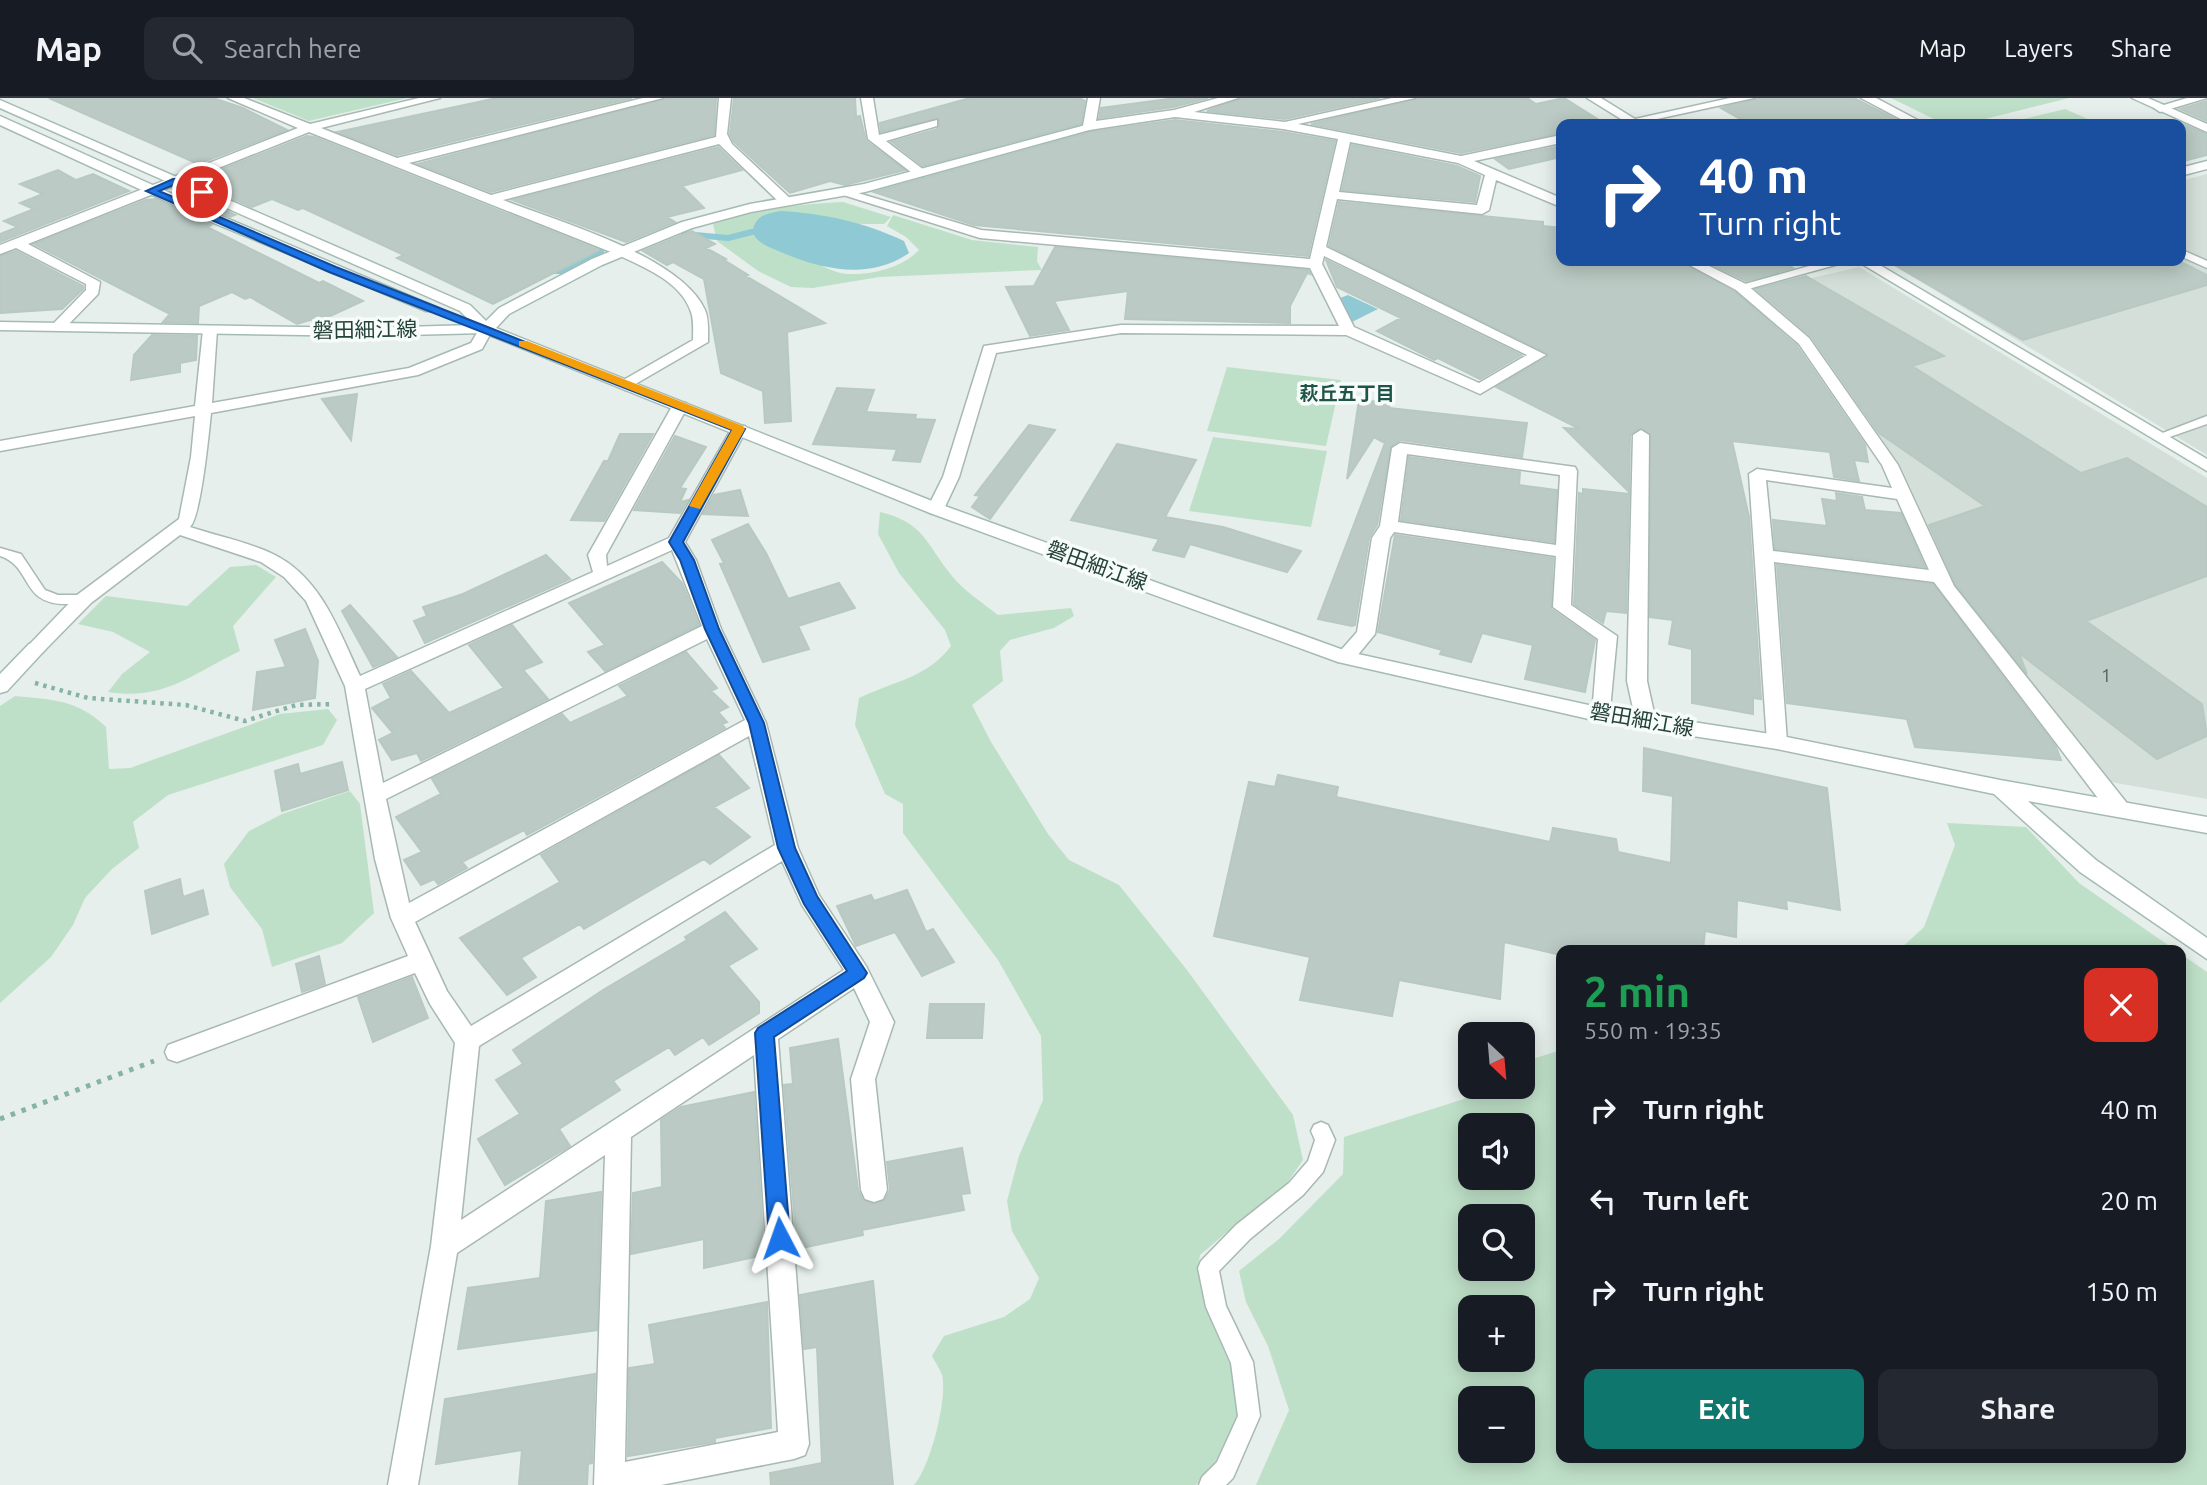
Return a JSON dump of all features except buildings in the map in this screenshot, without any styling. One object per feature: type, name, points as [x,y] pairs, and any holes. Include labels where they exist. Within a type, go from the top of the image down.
[{"type":"street","points":[[234,98],[621,251],[684,288],[699,312],[701,342],[625,385]]},
{"type":"street","points":[[0,250],[311,127],[434,98]]},
{"type":"street","points":[[396,162],[657,98]]},
{"type":"street","points":[[725,98],[721,134],[723,140],[743,164],[786,201]]},
{"type":"street","points":[[867,98],[873,136],[920,173]]},
{"type":"street","points":[[1089,126],[1094,98]]},
{"type":"street","points":[[0,446],[425,369],[477,346],[486,328],[505,312],[621,251],[706,219],[786,201],[843,193],[1089,126],[1175,113],[1233,98]]},
{"type":"street","points":[[1278,124],[1409,98]]},
{"type":"street","points":[[1593,98],[1627,119]]},
{"type":"street","points":[[1651,119],[1748,98]]},
{"type":"street","points":[[1867,98],[1909,119]]},
{"type":"street","points":[[2138,98],[2186,119]]},
{"type":"street","points":[[2160,108],[2201,98]]},
{"type":"street","points":[[0,104],[466,308],[486,328]]},
{"type":"street","points":[[1175,113],[1278,124],[1345,135],[1461,160],[1556,201]]},
{"type":"street","points":[[2186,119],[2207,128]]},
{"type":"street","points":[[0,120],[151,191],[332,270],[486,328]]},
{"type":"street","points":[[877,140],[933,122]]},
{"type":"street","points":[[1345,135],[1315,264],[1348,330]]},
{"type":"street","points":[[490,199],[706,141],[723,140]]},
{"type":"street","points":[[1461,160],[1556,140]]},
{"type":"street","points":[[2186,170],[2207,165]]},
{"type":"street","points":[[1333,195],[1482,210],[1492,171]]},
{"type":"street","points":[[843,193],[980,234],[1315,264]]},
{"type":"street","points":[[16,243],[93,282],[93,292],[58,327]]},
{"type":"street","points":[[936,509],[951,477],[989,349],[1121,328],[1310,332],[1348,330],[1480,389],[1538,355],[1318,248]]},
{"type":"street","points":[[1699,266],[1741,287],[1804,341],[1890,465],[1946,588],[2119,808]]},
{"type":"street","points":[[1741,287],[1823,266]]},
{"type":"street","points":[[1872,266],[2207,466]]},
{"type":"street","name":"磐田細江線","points":[[0,326],[368,332],[486,328],[936,509],[1345,657],[1602,715],[1777,742],[2000,788],[2207,825]]},
{"type":"street","points":[[3,683],[84,599],[180,529],[189,514],[191,486],[199,457],[210,330]]},
{"type":"street","points":[[604,574],[598,566],[597,555],[680,406]]},
{"type":"street","points":[[357,697],[604,574],[676,542],[739,429]]},
{"type":"street","points":[[1641,435],[1637,681],[1646,722]]},
{"type":"street","points":[[1345,657],[1366,634],[1381,538],[1389,526],[1400,448],[1569,471],[1562,607],[1608,636],[1602,715]]},
{"type":"street","points":[[1777,742],[1768,632],[1768,556],[1756,474],[1903,495]]},
{"type":"street","points":[[1389,526],[1564,552]]},
{"type":"street","points":[[180,529],[267,558],[290,573],[314,598],[357,697],[386,859],[402,918],[439,997],[467,1041],[445,1246],[403,1485]]},
{"type":"street","points":[[676,542],[687,560],[712,629],[756,723],[787,848],[810,899],[858,973],[882,1022],[863,1079],[874,1190]]},
{"type":"street","points":[[1768,556],[1942,577]]},
{"type":"street","points":[[376,795],[712,629]]},
{"type":"street","points":[[402,918],[756,723]]},
{"type":"street","points":[[2000,788],[2088,866],[2207,950]]},
{"type":"street","points":[[467,1041],[787,848]]},
{"type":"street","points":[[177,1052],[422,961]]},
{"type":"street","points":[[445,1246],[858,973]]},
{"type":"street","points":[[618,1133],[609,1483],[794,1444],[765,1033]]},
{"type":"lane","points":[[2186,255],[2207,265]]},
{"type":"lane","points":[[2158,437],[2207,420]]},
{"type":"lane","points":[[0,552],[16,557],[40,593],[56,600],[84,599]]},
{"type":"lane","points":[[1210,1485],[1225,1470],[1249,1416],[1242,1362],[1216,1307],[1208,1268],[1244,1232],[1296,1189],[1316,1166],[1325,1140],[1321,1131]]},
{"type":"path","points":[[3,683],[51,685],[88,698],[186,705],[245,721],[296,705],[336,704],[357,697]]},
{"type":"path","points":[[0,1119],[177,1052]]},
{"type":"shaded area","points":[[2207,174],[2207,455],[1895,266],[2186,266],[2186,180]]},
{"type":"shaded area","points":[[1859,267],[2207,478],[2207,799],[2105,781],[1957,589],[1901,467],[1812,341],[1755,291]]},
{"type":"green space","points":[[253,98],[407,98],[309,121]]},
{"type":"green space","points":[[1891,98],[2069,98],[1985,119],[1934,119]]},
{"type":"green space","points":[[2065,109],[2088,119],[2024,119]]},
{"type":"green space","points":[[843,202],[891,217],[884,224],[859,224],[797,253],[842,273],[867,273],[895,266],[919,250],[906,237],[887,226],[893,215],[972,240],[1038,247],[1037,261],[1042,270],[879,277],[813,288],[791,287],[758,271],[717,241],[713,224],[777,208]]},
{"type":"green space","points":[[1227,367],[1341,380],[1326,446],[1207,431]]},
{"type":"green space","points":[[1213,437],[1327,451],[1311,527],[1189,511]]},
{"type":"green space","points":[[880,512],[895,516],[915,528],[957,581],[998,615],[1071,608],[1074,616],[1054,628],[1010,640],[1000,651],[1003,681],[972,705],[991,742],[1048,834],[1069,860],[1119,885],[1187,970],[1293,1115],[1303,1160],[1280,1193],[1247,1215],[1200,1255],[1198,1267],[1208,1314],[1231,1366],[1237,1418],[1213,1467],[1196,1485],[914,1485],[926,1464],[940,1415],[942,1375],[932,1356],[944,1336],[1004,1317],[1030,1299],[1039,1278],[1012,1231],[1007,1201],[1019,1156],[1043,1100],[1041,1036],[998,960],[903,833],[903,804],[885,794],[855,725],[859,698],[921,672],[942,657],[951,646],[945,630],[899,573],[878,534]]},
{"type":"green space","points":[[256,565],[276,577],[233,626],[240,651],[162,689],[128,694],[108,692],[122,674],[150,652],[113,632],[78,624],[106,596],[187,606],[230,567]]},
{"type":"green space","points":[[15,696],[64,702],[95,718],[106,727],[109,769],[130,768],[280,714],[328,709],[337,720],[323,745],[168,795],[133,822],[139,848],[112,869],[85,898],[73,925],[51,957],[0,1003],[0,706]]},
{"type":"green space","points":[[350,791],[360,804],[374,913],[342,943],[272,967],[262,929],[230,887],[224,864],[249,831],[282,814]]},
{"type":"green space","points":[[1947,823],[2026,827],[2079,883],[2168,945],[1904,945],[1924,927],[1955,845]]},
{"type":"green space","points":[[2186,957],[2207,972],[2207,1485],[1256,1485],[1289,1410],[1268,1346],[1246,1302],[1239,1271],[1279,1239],[1343,1174],[1344,1137],[1464,1099],[1535,1099],[1535,1058],[1556,1052],[1556,1463],[2186,1463]]},
{"type":"water","points":[[781,211],[814,214],[859,224],[904,241],[909,253],[879,267],[863,269],[847,270],[814,264],[765,245],[752,232],[762,216]]},
{"type":"water","points":[[1348,295],[1378,309],[1352,322],[1340,298]]},
{"type":"waterway","points":[[684,234],[728,238],[752,232]]},
{"type":"waterway","points":[[538,271],[562,271],[601,252]]},
{"type":"slow traffic","points":[[523,343],[739,429],[696,506]]},
{"type":"district","name":"萩丘五丁目","points":[[1347,393]]},
{"type":"route","points":[[202,192],[176,181],[151,191],[332,270],[739,429],[676,542],[687,560],[712,629],[756,723],[787,848],[810,899],[858,973],[765,1033],[780,1238]]}]
